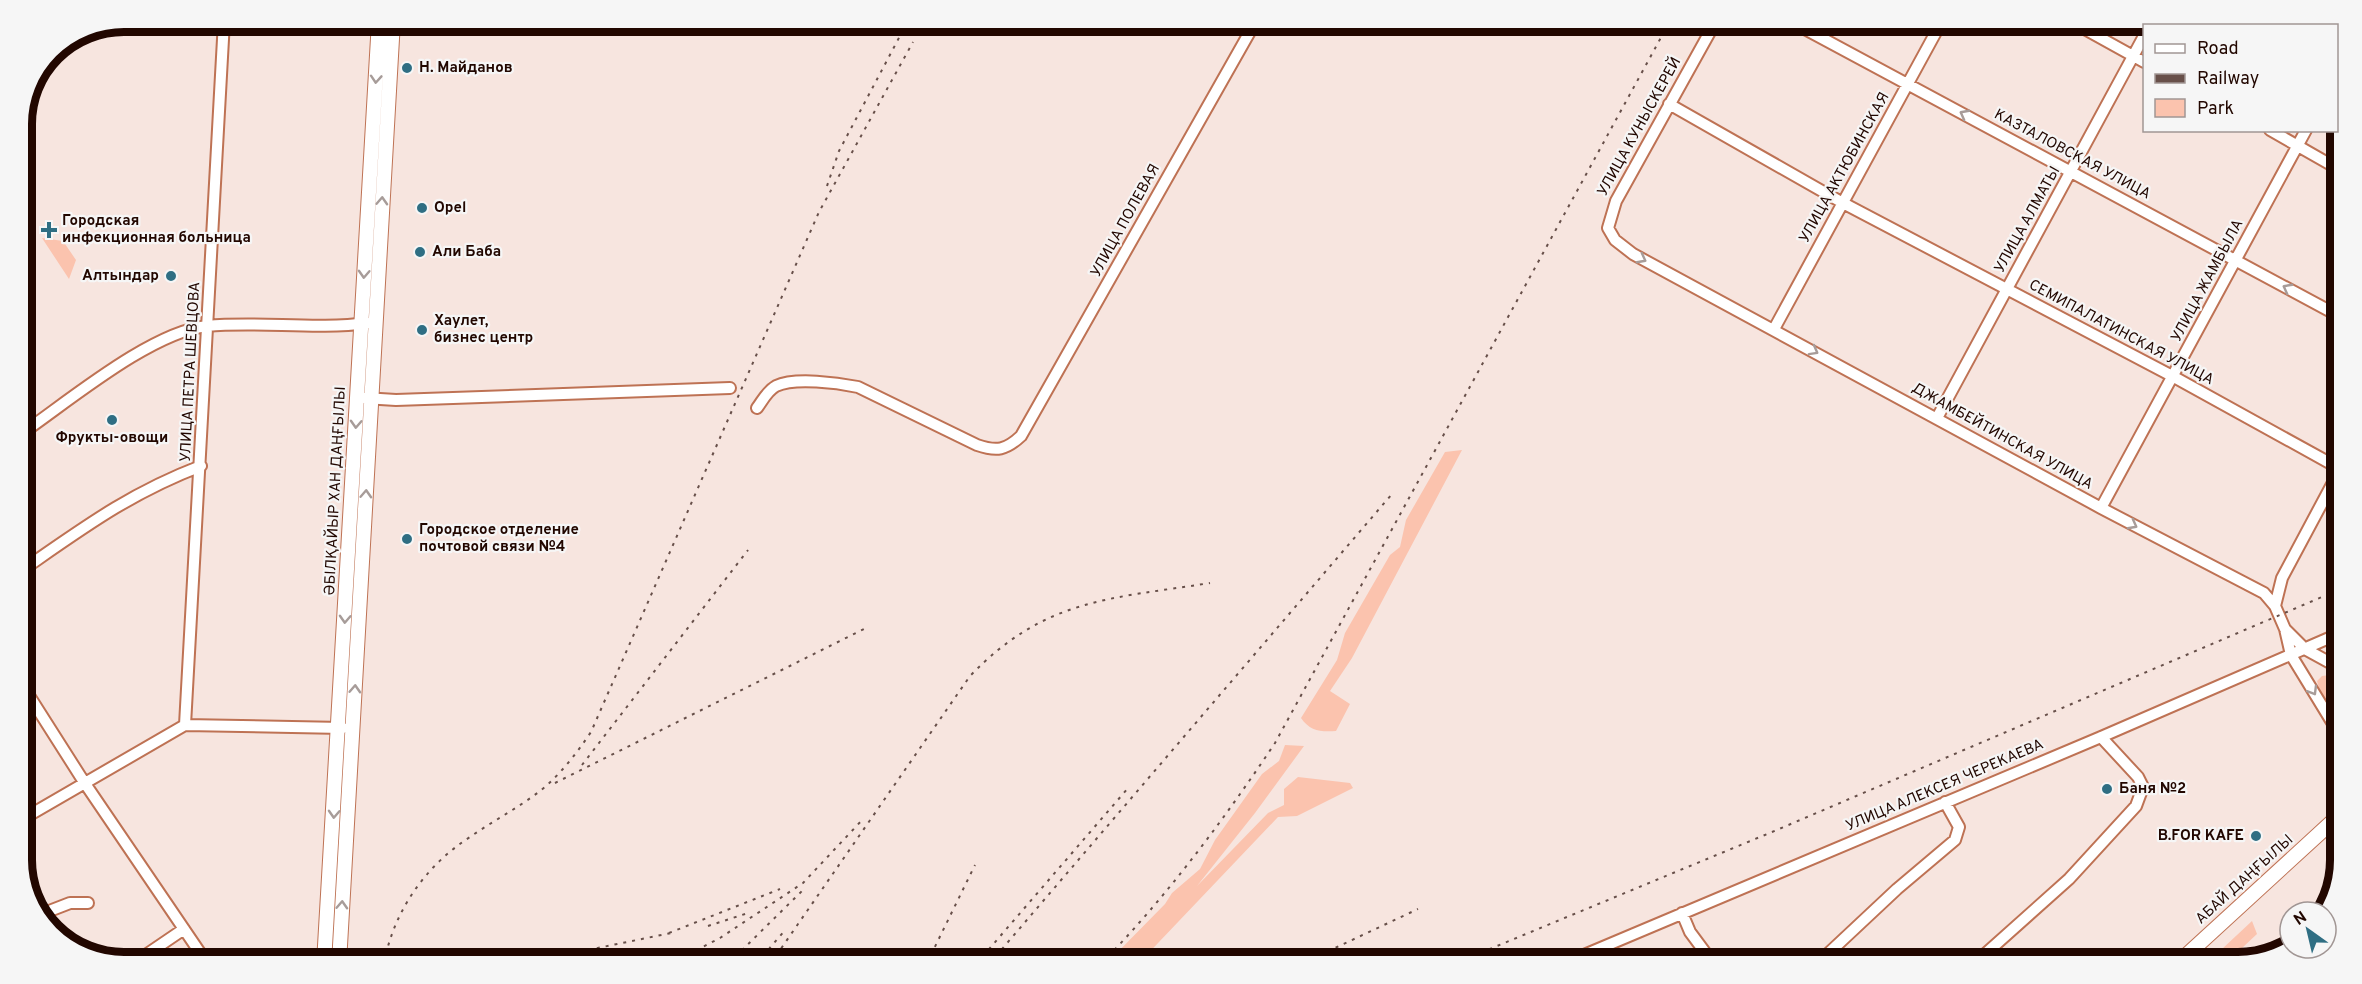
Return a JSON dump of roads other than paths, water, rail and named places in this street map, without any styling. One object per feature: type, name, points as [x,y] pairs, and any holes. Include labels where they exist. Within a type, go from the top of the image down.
[{"type":"main road","name":"ӘБІЛҚАЙЫР ХАН ДАҢҒЫЛЫ","points":[[369,323],[379,32]]},
{"type":"main road","name":"ӘБІЛҚАЙЫР ХАН ДАҢҒЫЛЫ","points":[[339,952],[346,728],[364,398],[392,32]]},
{"type":"main road","name":"ӘБІЛҚАЙЫР ХАН ДАҢҒЫЛЫ","points":[[325,952],[346,728]]},
{"type":"main road","name":"АБАЙ ДАҢҒЫЛЫ","points":[[2195,952],[2330,824]]},
{"type":"street","name":"УЛИЦА ПЕТРА ШЕВЦОВА","points":[[185,725],[223,32]]},
{"type":"street","name":"УЛИЦА ПОЛЕВАЯ","points":[[758,408],[766,394],[786,383],[830,382],[858,387],[992,451],[1002,450],[1021,436],[1250,32]]},
{"type":"street","name":"УЛИЦА КУНЫСКЕРЕЙ","points":[[1609,218],[1710,32]]},
{"type":"street","name":"КАЗТАЛОВСКАЯ УЛИЦА","points":[[1810,32],[2330,311]]},
{"type":"street","name":"УЛИЦА АКТЮБИНСКАЯ","points":[[1774,329],[1936,32]]},
{"type":"street","points":[[2090,32],[2143,61]]},
{"type":"street","name":"УЛИЦА АЛМАТЫ","points":[[1937,418],[2143,39]]},
{"type":"street","name":"СЕМИПАЛАТИНСКАЯ УЛИЦА","points":[[1669,104],[1843,203],[2174,377],[2330,463]]},
{"type":"street","points":[[2274,132],[2330,164]]},
{"type":"street","name":"УЛИЦА ЖАМБЫЛА","points":[[2101,508],[2306,132]]},
{"type":"street","name":"ДЖАМБЕЙТИНСКАЯ УЛИЦА","points":[[1609,218],[1611,235],[1621,247],[2231,578],[2264,593],[2275,606],[2285,629],[2291,655],[2330,719]]},
{"type":"street","points":[[32,426],[141,351],[174,333],[208,326],[369,323]]},
{"type":"street","points":[[364,398],[730,388]]},
{"type":"street","points":[[32,563],[115,505],[138,492],[201,466]]},
{"type":"street","points":[[2275,606],[2282,578],[2330,488]]},
{"type":"street","points":[[2285,629],[2306,649],[2330,663]]},
{"type":"street","name":"УЛИЦА АЛЕКСЕЯ ЧЕРЕКАЕВА","points":[[1591,952],[2330,638]]},
{"type":"street","points":[[32,701],[200,952]]},
{"type":"street","points":[[32,813],[185,725],[346,728]]},
{"type":"street","points":[[1987,952],[2069,879],[2136,806],[2143,787],[2138,777],[2101,737]]},
{"type":"street","points":[[1830,952],[1897,889],[1955,840],[1959,827],[1945,802]]},
{"type":"street","points":[[47,912],[70,903],[88,903]]},
{"type":"street","points":[[1682,913],[1690,932],[1705,952]]},
{"type":"street","points":[[151,952],[184,929]]},
{"type":"railway","points":[[1113,952],[1193,857],[1275,743],[1664,32]]},
{"type":"railway","points":[[827,186],[839,151],[901,34]]},
{"type":"railway","points":[[387,952],[395,925],[414,891],[426,876],[454,849],[523,803],[555,778],[591,732],[819,212],[913,42]]},
{"type":"railway","points":[[999,952],[1392,494]]},
{"type":"railway","points":[[582,765],[748,550]]},
{"type":"railway","points":[[779,952],[970,676],[998,650],[1025,631],[1081,606],[1141,593],[1210,583]]},
{"type":"railway","points":[[1483,952],[1772,832],[2330,594]]},
{"type":"railway","points":[[555,783],[868,627]]},
{"type":"railway","points":[[986,952],[1129,787]]},
{"type":"railway","points":[[693,952],[720,938],[803,883],[864,818]]},
{"type":"railway","points":[[932,952],[975,865]]},
{"type":"railway","points":[[669,933],[780,889]]},
{"type":"railway","points":[[740,952],[804,889]]},
{"type":"railway","points":[[1326,952],[1418,909]]},
{"type":"railway","points":[[708,926],[748,913]]},
{"type":"railway","points":[[766,952],[786,929]]},
{"type":"railway","points":[[588,950],[676,932]]},
{"type":"railway","points":[[1030,952],[1035,948]]},
{"type":"place","name":"Н. Майданов","points":[[407,68]]},
{"type":"place","name":"Opel","points":[[422,208]]},
{"type":"place","name":"Городская инфекционная больница","points":[[49,230]]},
{"type":"place","name":"Али Баба","points":[[420,252]]},
{"type":"place","name":"Алтындар","points":[[171,276]]},
{"type":"place","name":"Хаулет, бизнес центр","points":[[422,330]]},
{"type":"place","name":"Фрукты-овощи","points":[[112,420]]},
{"type":"place","name":"Городское отделение почтовой связи №4","points":[[407,539]]},
{"type":"place","name":"Баня №2","points":[[2107,789]]},
{"type":"place","name":"B.FOR KAFE","points":[[2256,836]]}]
